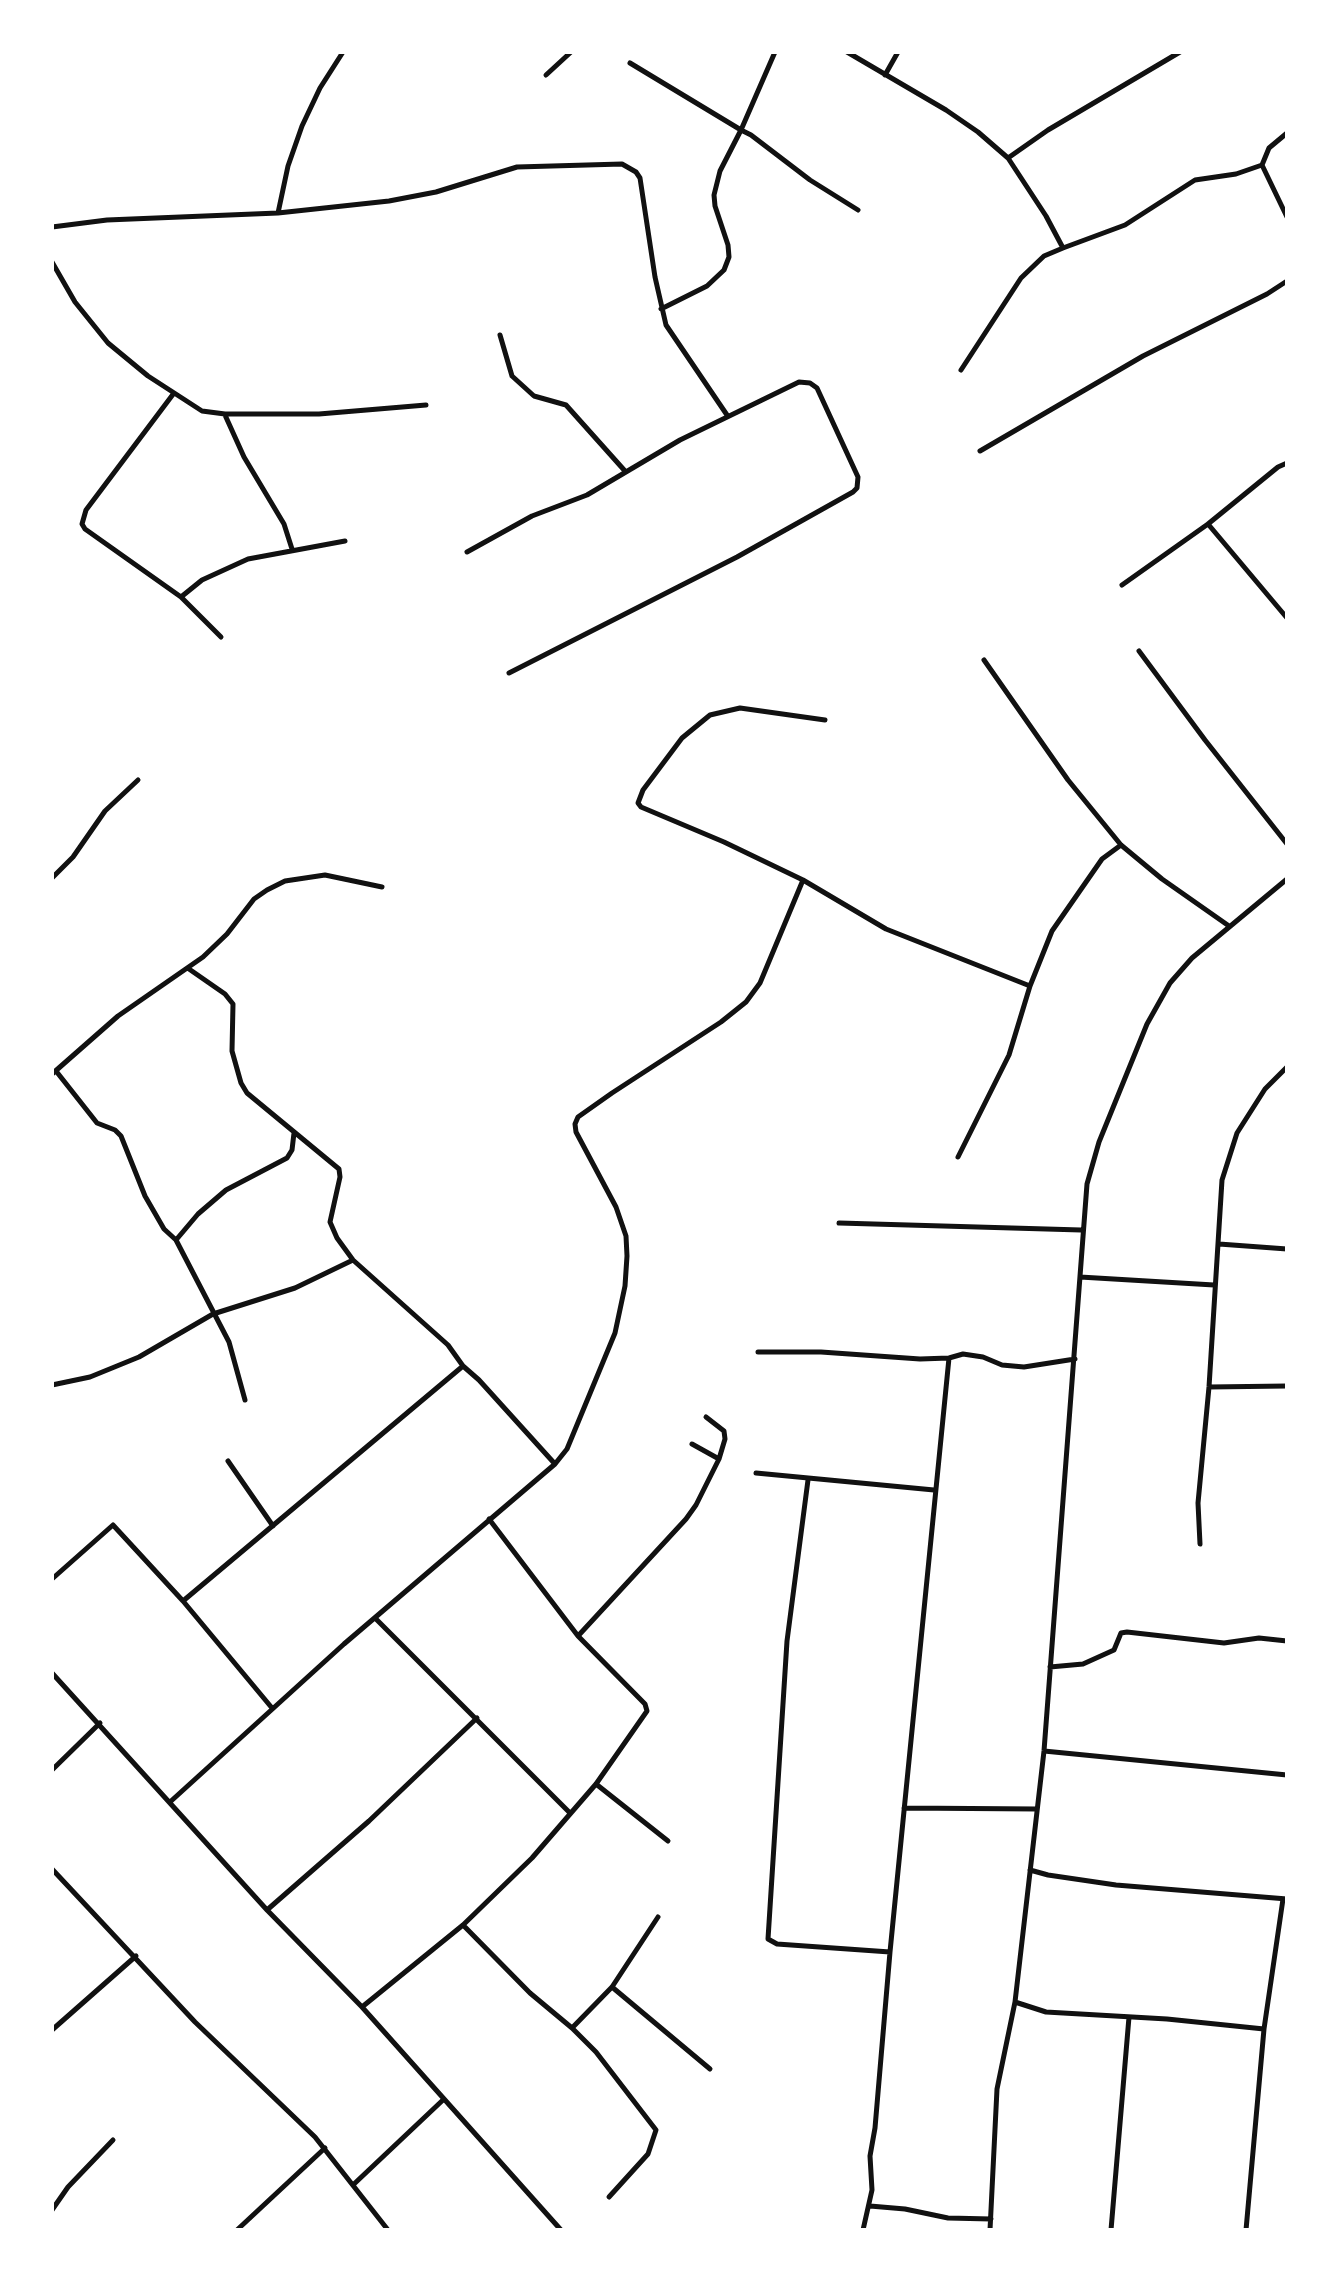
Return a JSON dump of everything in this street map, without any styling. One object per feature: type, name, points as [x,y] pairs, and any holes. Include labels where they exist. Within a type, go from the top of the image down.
[{"type":"street","points":[[278,213],[288,166],[302,126],[320,88],[343,52]]},
{"type":"street","points":[[546,75],[571,52]]},
{"type":"street","points":[[661,309],[707,286],[724,270],[729,257],[728,245],[714,195],[720,171],[775,52]]},
{"type":"street","points":[[847,52],[946,110],[1008,158],[1028,184],[1063,248]]},
{"type":"street","points":[[885,75],[898,52]]},
{"type":"street","points":[[1008,158],[1061,122],[1180,52]]},
{"type":"street","points":[[630,63],[751,135],[810,180],[858,210]]},
{"type":"street","points":[[1287,133],[1269,148],[1262,165],[1287,217]]},
{"type":"street","points":[[52,227],[107,220],[278,213],[389,201],[436,192],[517,167],[622,164],[640,178],[666,325],[727,415]]},
{"type":"street","points":[[961,370],[1021,278],[1044,256],[1125,225],[1195,180],[1236,174],[1262,165]]},
{"type":"street","points":[[52,262],[75,302],[108,343],[148,376],[202,411],[225,414],[319,414],[426,405]]},
{"type":"street","points":[[980,451],[1143,356],[1287,281]]},
{"type":"street","points":[[500,335],[512,376],[534,396],[566,405],[625,471]]},
{"type":"street","points":[[467,552],[532,516],[587,495],[727,415],[799,382],[810,383],[817,388],[858,477],[857,488],[737,557],[509,673]]},
{"type":"street","points":[[174,393],[86,510],[82,524],[181,597],[221,637]]},
{"type":"street","points":[[225,414],[244,457],[284,524],[292,549]]},
{"type":"street","points":[[1122,585],[1287,463]]},
{"type":"street","points":[[1208,524],[1287,618]]},
{"type":"street","points":[[181,597],[202,580],[248,559],[345,541]]},
{"type":"street","points":[[1139,651],[1287,844]]},
{"type":"street","points":[[984,660],[1068,780],[1121,845],[1162,879],[1229,926]]},
{"type":"street","points":[[825,720],[740,708],[710,715],[682,738],[638,799],[641,807],[803,880],[886,929],[1030,986]]},
{"type":"street","points":[[52,878],[73,857],[105,811],[138,780]]},
{"type":"street","points":[[958,1157],[1009,1055],[1030,986],[1052,931],[1102,859],[1121,845]]},
{"type":"street","points":[[245,1400],[233,1352],[176,1240],[164,1229],[145,1196],[121,1136],[115,1130],[97,1123],[54,1072],[118,1016],[189,969],[227,934],[254,899],[285,881],[325,875],[382,887]]},
{"type":"street","points":[[990,2230],[997,2089],[1015,2002],[1044,1751],[1075,1359],[1081,1230],[1087,1184],[1099,1142],[1147,1024],[1170,983],[1192,958],[1287,879]]},
{"type":"street","points":[[170,1802],[272,1708],[555,1464],[567,1449],[615,1333],[625,1286],[626,1236],[616,1207],[576,1132],[575,1124],[578,1117],[746,1002],[760,983],[803,880]]},
{"type":"street","points":[[189,969],[225,994],[233,1004],[232,1051],[247,1093],[339,1169],[330,1222],[332,1231],[353,1260],[448,1345],[463,1366],[555,1464]]},
{"type":"street","points":[[1200,1544],[1198,1503],[1222,1180],[1237,1133],[1265,1089],[1287,1067]]},
{"type":"street","points":[[176,1240],[198,1214],[226,1190],[287,1158],[292,1150],[294,1132]]},
{"type":"street","points":[[839,1223],[1081,1230]]},
{"type":"street","points":[[1219,1244],[1287,1249]]},
{"type":"street","points":[[52,1385],[82,1381],[139,1357],[213,1314],[295,1288],[353,1260]]},
{"type":"street","points":[[1080,1277],[1214,1285]]},
{"type":"street","points":[[758,1352],[821,1352],[894,1358],[949,1358],[963,1354],[983,1357],[1002,1365],[1024,1367],[1075,1359]]},
{"type":"street","points":[[863,2230],[872,2190],[870,2156],[949,1358]]},
{"type":"street","points":[[183,1601],[463,1366]]},
{"type":"street","points":[[1209,1387],[1287,1386]]},
{"type":"street","points":[[578,1636],[686,1519],[719,1459],[725,1439],[724,1431],[706,1417]]},
{"type":"street","points":[[692,1444],[719,1459]]},
{"type":"street","points":[[228,1461],[273,1526]]},
{"type":"street","points":[[756,1473],[934,1490]]},
{"type":"street","points":[[808,1480],[787,1641],[768,1939],[777,1944],[890,1952]]},
{"type":"street","points":[[362,2007],[463,1925],[532,1858],[596,1784],[647,1711],[645,1704],[578,1636],[489,1519]]},
{"type":"street","points":[[52,1579],[113,1525],[183,1601],[272,1708]]},
{"type":"street","points":[[375,1618],[570,1813]]},
{"type":"street","points":[[1050,1667],[1077,1666],[1097,1658],[1114,1650],[1121,1633],[1127,1632],[1224,1643],[1259,1638],[1287,1641]]},
{"type":"street","points":[[52,1673],[267,1910],[362,2007],[561,2230]]},
{"type":"street","points":[[267,1910],[369,1821],[477,1718]]},
{"type":"street","points":[[52,1770],[100,1723]]},
{"type":"street","points":[[1044,1751],[1287,1775]]},
{"type":"street","points":[[596,1784],[668,1841]]},
{"type":"street","points":[[904,1808],[1037,1809]]},
{"type":"street","points":[[52,1869],[195,2022],[325,2148],[388,2230]]},
{"type":"street","points":[[1030,1870],[1116,1885],[1285,1899],[1264,2029],[1246,2230]]},
{"type":"street","points":[[572,2028],[612,1987],[658,1917]]},
{"type":"street","points":[[463,1925],[530,1993],[596,2052],[656,2130],[648,2154],[609,2197]]},
{"type":"street","points":[[52,2030],[136,1956]]},
{"type":"street","points":[[612,1987],[710,2069]]},
{"type":"street","points":[[1015,2002],[1046,2012],[1264,2029]]},
{"type":"street","points":[[1111,2230],[1129,2017]]},
{"type":"street","points":[[354,2184],[444,2099]]},
{"type":"street","points":[[52,2210],[68,2187],[113,2140]]},
{"type":"street","points":[[242,2228],[325,2148]]},
{"type":"street","points":[[870,2206],[948,2218],[991,2219]]}]
